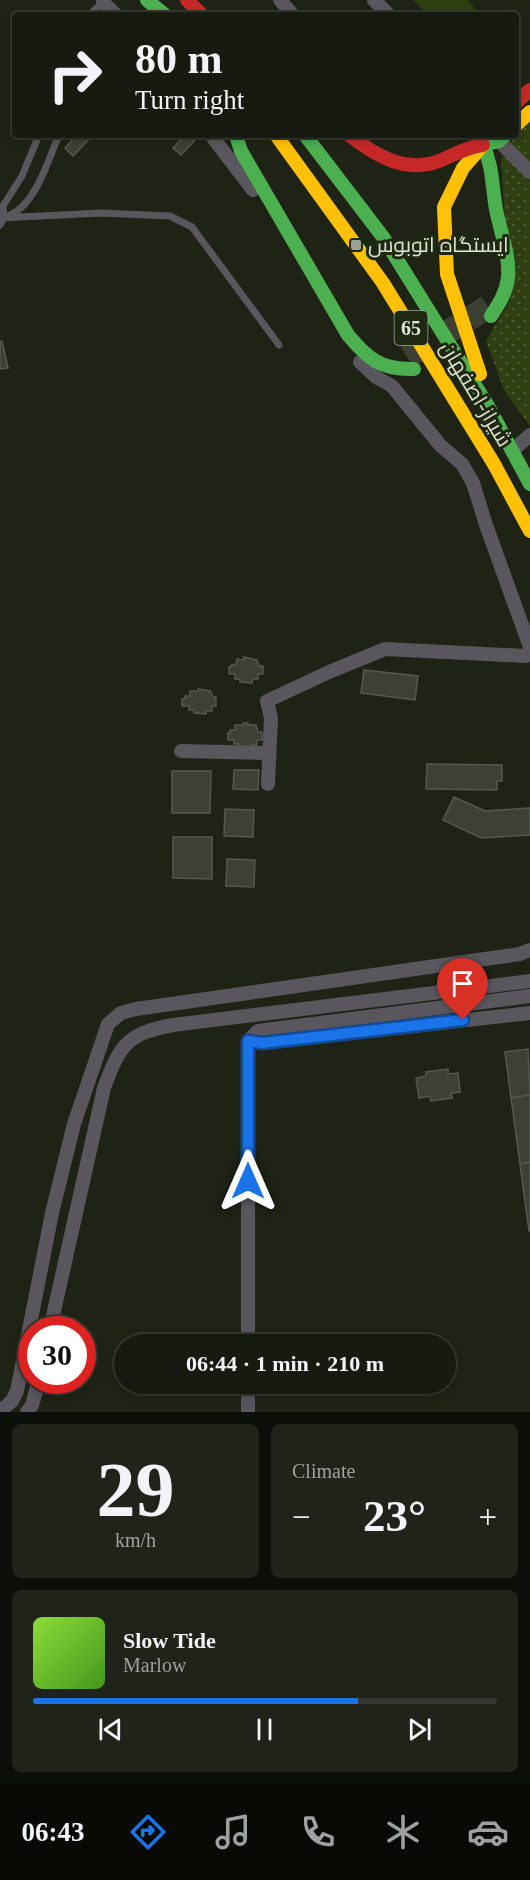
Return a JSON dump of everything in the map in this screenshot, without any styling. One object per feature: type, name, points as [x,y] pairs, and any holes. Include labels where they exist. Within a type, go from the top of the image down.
[{"type":"main road","points":[[147,0],[161,12]]},
{"type":"main road","points":[[187,0],[199,12]]},
{"type":"main road","points":[[519,100],[530,90]]},
{"type":"main road","points":[[519,122],[530,112]]},
{"type":"main road","points":[[237,138],[241,151],[335,316],[356,346],[364,355],[387,368],[398,370],[411,363],[377,351],[363,341],[351,325],[252,157],[249,148],[252,141]]},
{"type":"main road","name":"شیراز-اصفهان","points":[[278,138],[384,283],[494,464],[530,531]]},
{"type":"main road","name":"65","points":[[307,138],[383,237],[488,406],[530,484]]},
{"type":"main road","points":[[353,138],[371,152],[398,163],[414,166],[437,162],[484,140],[502,138]]},
{"type":"main road","points":[[484,140],[463,168],[444,207],[444,239],[447,274],[482,380],[488,406]]},
{"type":"main road","points":[[484,140],[482,199],[499,270],[499,282],[490,311]]},
{"type":"street","points":[[280,0],[290,12]]},
{"type":"street","points":[[374,0],[386,12]]},
{"type":"street","points":[[213,138],[261,199],[361,363],[376,377],[392,386],[433,437],[462,464],[473,483],[530,647]]},
{"type":"street","points":[[502,138],[530,172]]},
{"type":"street","points":[[512,451],[530,435]]},
{"type":"street","points":[[268,783],[271,718],[267,701],[385,649],[495,656],[526,656],[530,652]]},
{"type":"street","points":[[181,751],[269,753]]},
{"type":"street","points":[[0,1412],[12,1401],[17,1391],[52,1213],[74,1124],[108,1024],[120,1013],[520,954],[530,950]]},
{"type":"street","points":[[53,1316],[104,1088],[119,1052],[133,1038],[147,1030],[173,1025],[530,981]]},
{"type":"street","points":[[248,1334],[248,1041],[258,1031],[530,996]]},
{"type":"street","points":[[248,1041],[262,1043],[530,1013]]},
{"type":"street","points":[[27,1412],[35,1394]]},
{"type":"street","points":[[248,1394],[248,1412]]},
{"type":"lane","points":[[0,225],[3,206],[22,176],[38,138]]},
{"type":"lane","points":[[2,218],[20,211],[38,184],[58,138]]},
{"type":"lane","points":[[232,138],[241,151]]},
{"type":"lane","points":[[2,218],[101,213],[170,216],[192,227],[279,345]]},
{"type":"green space","points":[[414,0],[468,0],[478,12],[424,12]]},
{"type":"green space","points":[[530,121],[530,426],[504,390],[486,341],[510,300],[501,160],[512,138],[519,138],[519,131]]},
{"type":"building","points":[[74,138],[90,138],[73,156],[65,148]]},
{"type":"building","points":[[182,138],[197,138],[181,155],[173,148]]},
{"type":"building","points":[[2,341],[8,368],[0,369],[0,342]]},
{"type":"building","points":[[244,657],[257,660],[259,666],[263,666],[263,674],[258,674],[258,679],[253,679],[252,683],[240,682],[240,679],[235,679],[235,674],[229,674],[229,667],[236,665],[237,659],[244,660]]},
{"type":"building","points":[[364,670],[418,676],[415,700],[361,693]]},
{"type":"building","points":[[198,689],[210,691],[213,697],[216,697],[216,706],[212,706],[212,711],[206,711],[206,714],[194,713],[194,710],[189,710],[189,706],[182,706],[182,699],[190,696],[190,691],[198,691]]},
{"type":"building","points":[[243,723],[256,725],[258,732],[262,732],[262,740],[257,740],[257,745],[251,745],[251,748],[239,748],[239,744],[234,744],[234,740],[228,740],[230,730],[235,730],[235,725],[243,725]]},
{"type":"building","points":[[427,764],[502,765],[502,781],[497,781],[497,790],[426,789]]},
{"type":"building","points":[[234,770],[259,770],[258,790],[233,789]]},
{"type":"building","points":[[172,771],[211,771],[210,813],[172,813]]},
{"type":"building","points":[[454,797],[485,811],[530,808],[530,835],[481,838],[443,820]]},
{"type":"building","points":[[225,809],[254,810],[253,837],[224,836]]},
{"type":"building","points":[[173,837],[212,837],[212,879],[173,878]]},
{"type":"building","points":[[227,859],[255,860],[254,887],[226,886]]},
{"type":"building","points":[[528,1049],[530,1095],[511,1098],[505,1052]]},
{"type":"building","points":[[448,1069],[448,1074],[458,1073],[460,1092],[451,1093],[452,1098],[431,1101],[430,1096],[419,1098],[416,1078],[426,1076],[426,1072]]},
{"type":"building","points":[[530,1095],[530,1162],[520,1164],[511,1098]]},
{"type":"building","points":[[530,1162],[530,1231],[529,1231],[520,1164]]},
{"type":"tunnel","points":[[407,357],[488,307]]},
{"type":"traffic: fast","points":[[147,0],[161,12]]},
{"type":"traffic: fast","points":[[237,138],[241,151],[348,335],[362,351],[376,361],[393,367],[414,369]]},
{"type":"traffic: fast","points":[[307,138],[383,237],[488,406],[530,484]]},
{"type":"traffic: fast","points":[[484,138],[483,145],[502,138]]},
{"type":"traffic: fast","points":[[483,145],[490,169],[508,269],[504,293],[491,316]]},
{"type":"traffic: slow","points":[[519,122],[530,112]]},
{"type":"traffic: slow","points":[[278,138],[383,283],[494,464],[530,531]]},
{"type":"traffic: slow","points":[[480,374],[447,274],[444,207],[463,168],[483,145]]},
{"type":"traffic: jam","points":[[187,0],[199,12]]},
{"type":"traffic: jam","points":[[519,100],[530,90]]},
{"type":"traffic: jam","points":[[353,138],[391,160],[414,165],[439,161],[466,149],[483,145]]},
{"type":"place","name":"ایستگاه اتوبوس","points":[[356,245]]},
{"type":"route","points":[[248,1181],[248,1041],[262,1043],[463,1020]]}]
